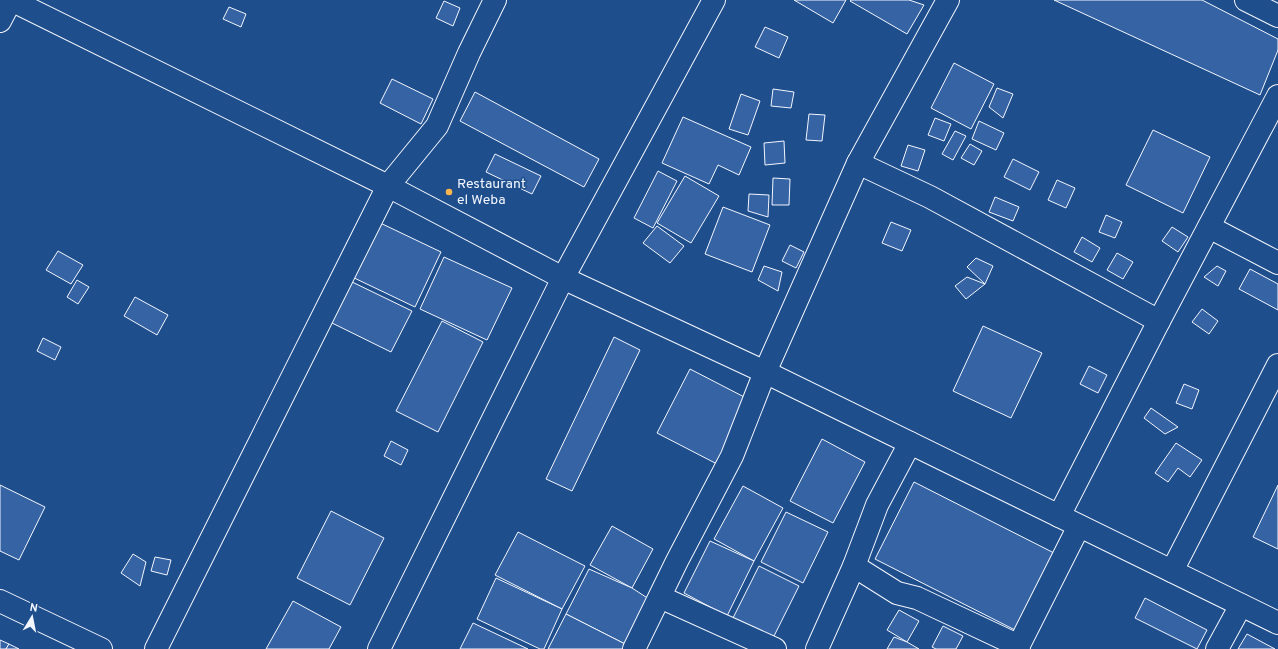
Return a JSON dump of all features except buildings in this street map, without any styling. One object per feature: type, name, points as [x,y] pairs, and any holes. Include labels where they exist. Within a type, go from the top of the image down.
[{"type":"street","points":[[0,21],[11,0],[388,186],[563,278],[765,372],[1278,623]]},
{"type":"street","points":[[156,649],[388,186],[437,126],[469,53],[495,0]]},
{"type":"street","points":[[379,649],[563,278],[714,0]]},
{"type":"street","points":[[634,649],[732,456],[765,372],[858,163],[948,0]]},
{"type":"street","points":[[1246,0],[1278,16]]},
{"type":"street","points":[[1059,516],[1159,321],[1278,96]]},
{"type":"street","points":[[858,163],[930,197],[1159,321]]},
{"type":"street","points":[[1209,227],[1278,263]]},
{"type":"street","points":[[1172,571],[1278,365]]},
{"type":"street","points":[[816,649],[854,566],[877,505],[910,443]]},
{"type":"street","points":[[854,566],[897,593],[917,598],[1018,648],[1079,526]]},
{"type":"street","points":[[660,597],[775,649]]},
{"type":"street","points":[[0,601],[101,649]]},
{"type":"street","points":[[1217,649],[1241,605]]},
{"type":"place","name":"Restaurant el Weba","points":[[449,192]]}]
